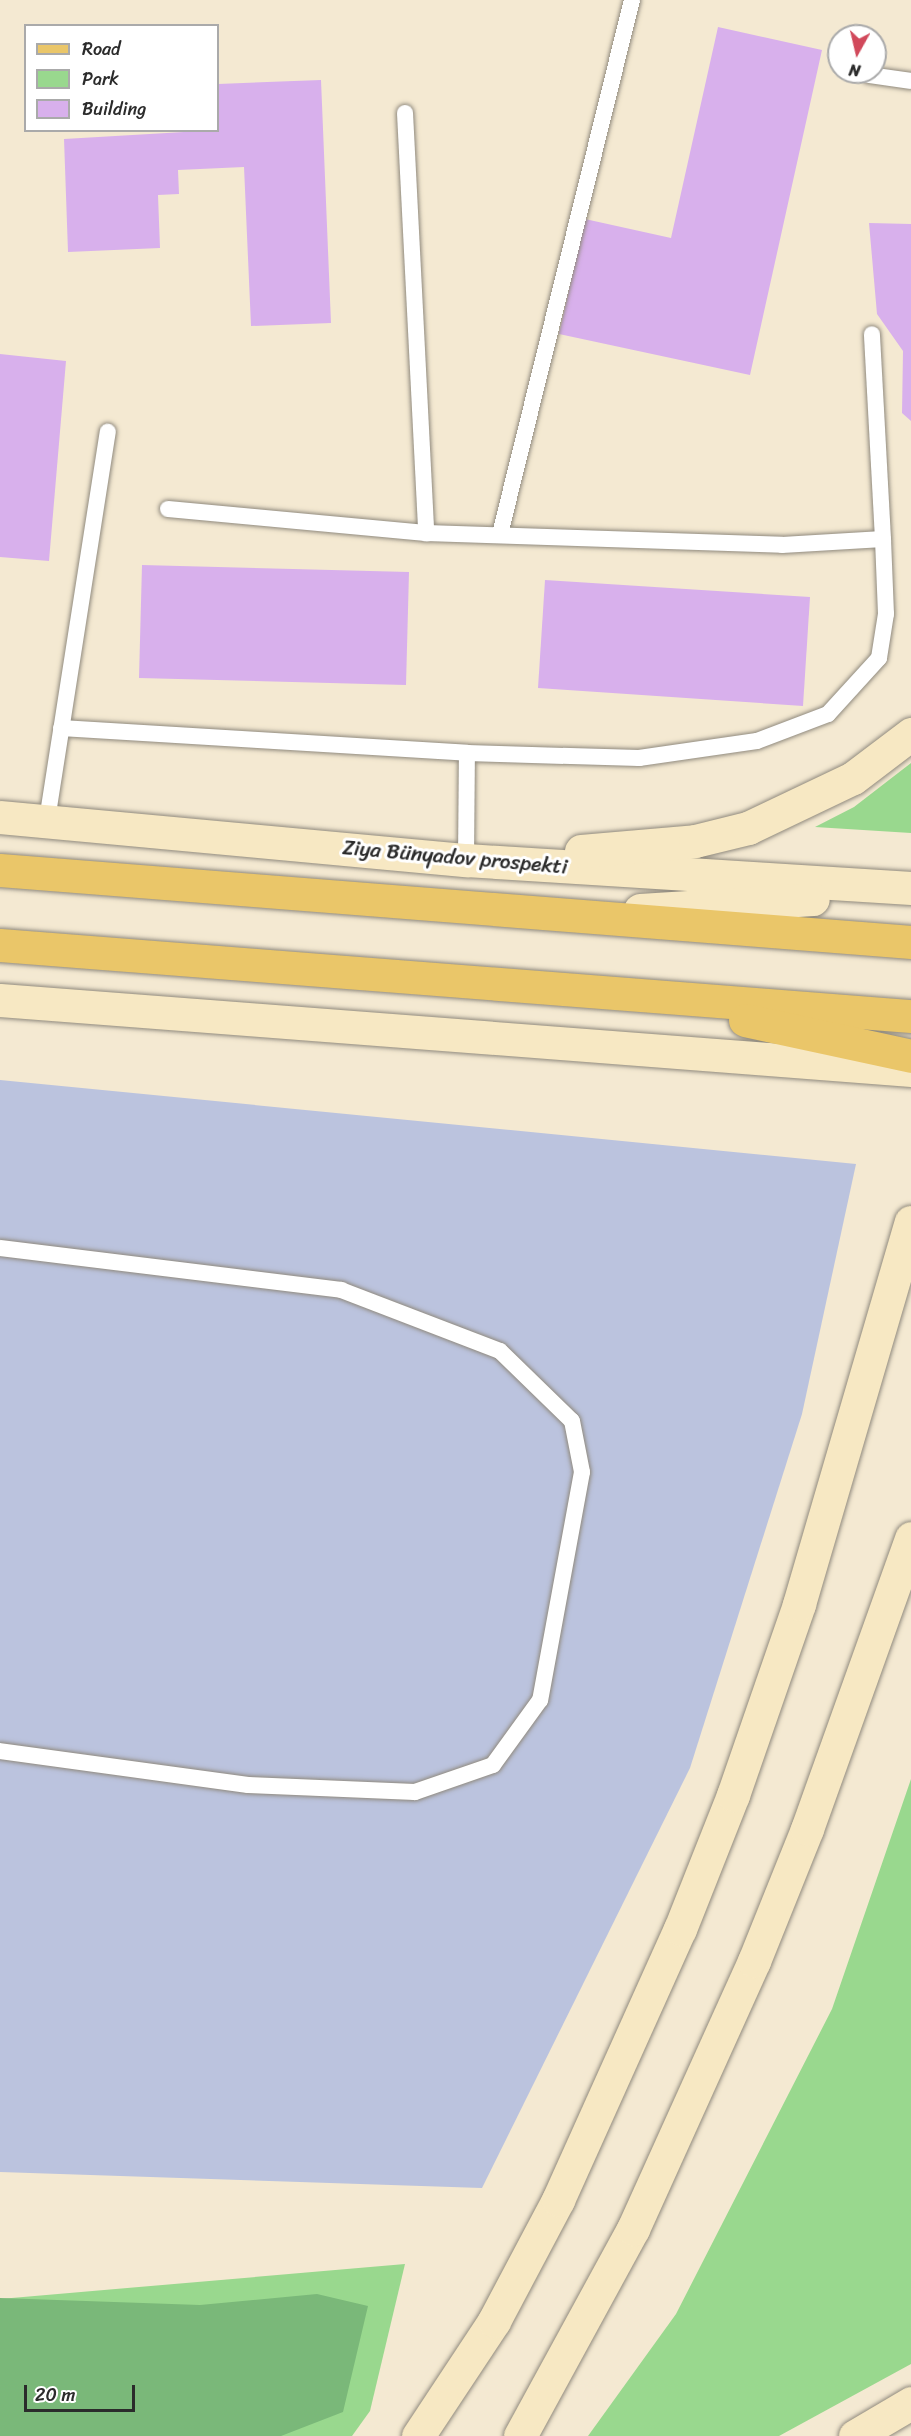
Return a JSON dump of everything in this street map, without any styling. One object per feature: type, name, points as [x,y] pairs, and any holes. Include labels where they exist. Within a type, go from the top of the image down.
[{"type":"main road","points":[[466,860],[695,841],[748,828],[853,778],[911,734]]},
{"type":"main road","name":"Ziya Bünyadov prospekti","points":[[0,817],[466,860],[911,888]]},
{"type":"main road","points":[[0,863],[40,873]]},
{"type":"main road","points":[[0,870],[911,942]]},
{"type":"main road","points":[[573,915],[911,892]]},
{"type":"main road","points":[[0,945],[911,1016]]},
{"type":"main road","points":[[626,994],[911,1056]]},
{"type":"main road","points":[[0,1000],[911,1070]]},
{"type":"main road","points":[[418,2436],[494,2321],[553,2210],[680,1929],[733,1795],[799,1604],[911,1222]]},
{"type":"main road","points":[[520,2436],[633,2229],[754,1961],[807,1829],[911,1538]]},
{"type":"main road","points":[[855,2436],[911,2403]]},
{"type":"lane","points":[[500,534],[632,0]]},
{"type":"lane","points":[[887,78],[911,81]]},
{"type":"lane","points":[[405,113],[426,532]]},
{"type":"lane","points":[[61,728],[467,753],[639,758],[757,741],[828,714],[879,658],[886,614],[872,334]]},
{"type":"lane","points":[[47,820],[108,432]]},
{"type":"lane","points":[[168,509],[426,532],[810,545],[882,539]]},
{"type":"lane","points":[[466,860],[467,753]]},
{"type":"lane","points":[[0,1248],[341,1290],[500,1350],[572,1421],[582,1472],[540,1700],[493,1765],[415,1792],[248,1785],[0,1750]]},
{"type":"shaded area","points":[[0,1080],[856,1164],[802,1414],[690,1768],[482,2188],[0,2172]]},
{"type":"green space","points":[[911,763],[911,833],[815,827],[854,807]]},
{"type":"green space","points":[[911,1779],[911,2364],[779,2436],[588,2436],[676,2314],[832,2009]]},
{"type":"green space","points":[[405,2264],[370,2411],[352,2436],[0,2436],[0,2299]]},
{"type":"green space","points":[[317,2294],[368,2306],[343,2412],[281,2436],[0,2436],[0,2298],[200,2305]]},
{"type":"building","points":[[718,27],[822,50],[750,375],[559,334],[585,219],[671,238]]},
{"type":"building","points":[[321,80],[331,323],[251,326],[244,167],[178,170],[179,194],[158,195],[160,248],[68,252],[64,139],[219,132],[219,84]]},
{"type":"building","points":[[869,223],[911,224],[911,421],[902,413],[903,351],[877,314]]},
{"type":"building","points":[[0,354],[66,361],[49,561],[0,557]]},
{"type":"building","points":[[142,565],[409,572],[406,685],[139,678]]},
{"type":"building","points":[[545,580],[810,597],[803,706],[538,688]]}]
